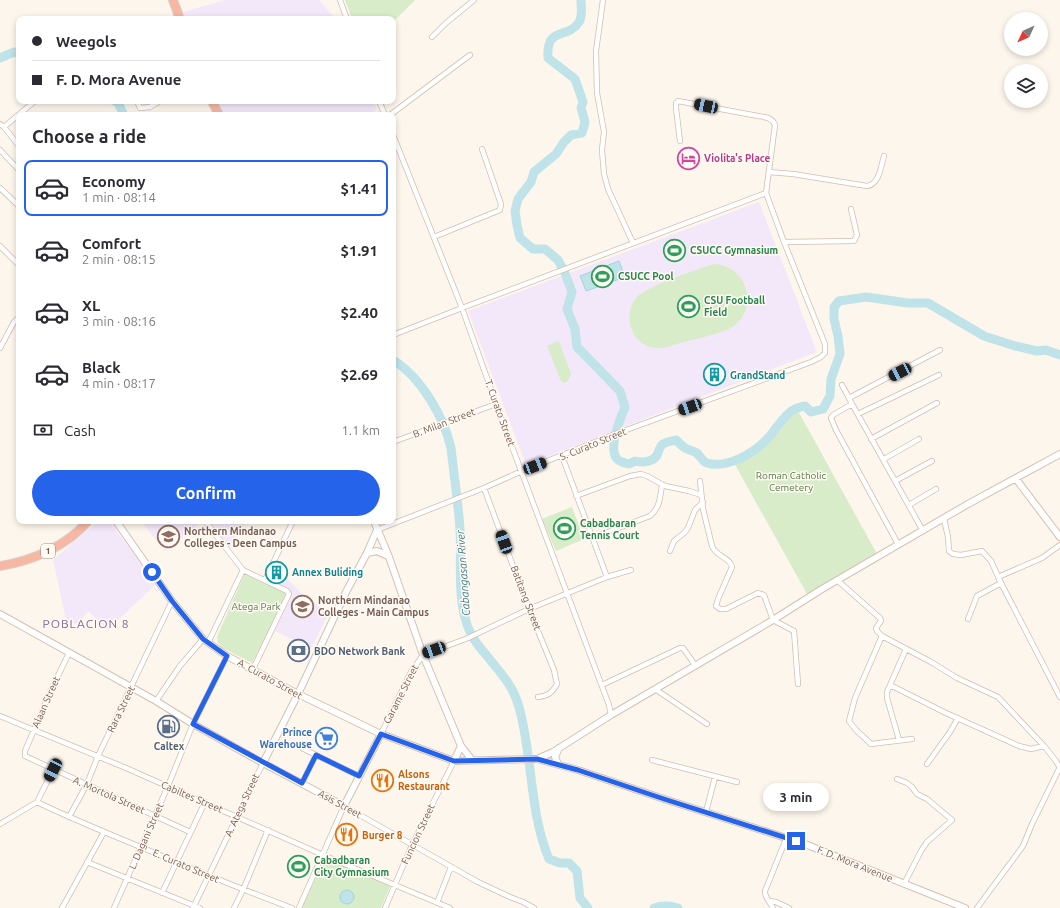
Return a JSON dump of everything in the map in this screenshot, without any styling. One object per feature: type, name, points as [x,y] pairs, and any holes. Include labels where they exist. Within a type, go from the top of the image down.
[{"type":"highway","points":[[173,0],[179,16]]},
{"type":"highway","name":"1","points":[[0,566],[10,565],[50,550],[65,541],[85,524]]},
{"type":"main road","points":[[461,746],[454,761],[532,759],[559,748],[611,715],[773,620],[822,588],[968,504],[1060,454]]},
{"type":"main road","points":[[1016,479],[1060,537]]},
{"type":"main road","name":"A. Curato Street","points":[[118,524],[172,601],[205,641],[227,656],[298,694],[381,734],[454,761]]},
{"type":"main road","points":[[375,524],[423,654],[461,746],[472,760]]},
{"type":"main road","name":"A. Atega Street","points":[[262,763],[298,694],[377,530]]},
{"type":"main road","points":[[367,553],[377,551],[388,557]]},
{"type":"main road","name":"Asis Street","points":[[0,614],[156,701],[262,763],[344,806]]},
{"type":"main road","name":"Garame Street","points":[[344,806],[381,734]]},
{"type":"main road","points":[[558,764],[555,757],[559,748]]},
{"type":"main road","name":"F. D. Mora Avenue","points":[[532,759],[578,770],[805,844],[965,908]]},
{"type":"street","points":[[340,0],[346,16]]},
{"type":"street","points":[[432,37],[446,22],[474,0]]},
{"type":"street","points":[[603,0],[596,51],[597,93],[604,132],[602,150],[604,174],[608,189],[633,243]]},
{"type":"street","points":[[394,112],[470,55]]},
{"type":"street","points":[[680,141],[676,108],[676,103],[678,102],[771,119],[775,125],[766,193],[784,242],[854,240],[857,235],[851,209]]},
{"type":"street","points":[[20,112],[31,104]]},
{"type":"street","points":[[138,104],[140,108],[150,107],[155,104]]},
{"type":"street","points":[[16,115],[2,126],[16,142]]},
{"type":"street","name":"T. Curato Street","points":[[396,142],[462,308],[496,404],[602,684],[611,715]]},
{"type":"street","points":[[434,237],[500,210],[501,204],[482,149]]},
{"type":"street","points":[[0,150],[16,167]]},
{"type":"street","points":[[769,172],[793,174],[872,186],[876,181],[884,156]]},
{"type":"street","points":[[0,189],[16,203]]},
{"type":"street","points":[[396,334],[766,193]]},
{"type":"street","name":"S. Curato Street","points":[[396,522],[610,436],[821,357],[825,353],[826,349],[784,242]]},
{"type":"street","points":[[0,246],[16,262]]},
{"type":"street","points":[[0,348],[16,320]]},
{"type":"street","points":[[848,398],[940,350]]},
{"type":"street","points":[[858,414],[939,374]]},
{"type":"street","points":[[842,385],[923,531]]},
{"type":"street","points":[[871,439],[937,403]]},
{"type":"street","name":"B. Milan Street","points":[[396,441],[496,404]]},
{"type":"street","points":[[852,404],[833,415],[831,418],[898,544]]},
{"type":"street","points":[[884,459],[919,439]]},
{"type":"street","points":[[562,456],[607,577]]},
{"type":"street","points":[[895,481],[932,461]]},
{"type":"street","points":[[576,496],[630,476],[641,474],[662,485],[702,495]]},
{"type":"street","points":[[700,481],[713,549],[717,554],[729,561],[732,565],[716,606],[720,609],[729,608],[758,593],[763,594],[767,600],[773,620],[794,631],[798,684]]},
{"type":"street","points":[[592,538],[650,516],[658,507],[662,485]]},
{"type":"street","name":"Batitang Street","points":[[484,488],[529,609],[554,670],[557,684],[553,691],[547,696],[538,697]]},
{"type":"street","points":[[909,505],[936,489]]},
{"type":"street","points":[[670,551],[674,541],[683,535],[688,528],[695,510],[703,502]]},
{"type":"street","points":[[944,519],[948,536],[949,550],[952,554],[961,555],[982,551],[991,561],[1060,697]]},
{"type":"street","points":[[207,524],[242,570],[287,591],[288,595],[253,669]]},
{"type":"street","points":[[265,580],[292,524]]},
{"type":"street","name":"S. Curato Street","points":[[377,530],[392,524]]},
{"type":"street","points":[[998,577],[1042,558],[1060,545]]},
{"type":"street","points":[[156,701],[180,666],[205,641],[242,570]]},
{"type":"street","points":[[423,654],[468,638],[567,593],[607,577],[631,570]]},
{"type":"street","points":[[837,580],[880,618],[881,621],[876,628],[882,636],[931,662],[957,678],[998,697],[1044,746],[1060,768],[1032,824],[1023,846],[977,908]]},
{"type":"street","points":[[968,619],[977,596],[1001,583]]},
{"type":"street","name":"Rara Street","points":[[69,817],[87,784],[98,756],[172,601]]},
{"type":"street","points":[[882,636],[855,698],[849,721],[871,744],[912,738]]},
{"type":"street","points":[[602,684],[680,648],[683,648],[696,665]]},
{"type":"street","points":[[899,740],[887,698],[887,692],[906,649]]},
{"type":"street","name":"Alaan Street","points":[[25,751],[51,690],[69,653]]},
{"type":"street","name":"Garame Street","points":[[381,734],[411,672],[423,654]]},
{"type":"street","name":"L. Dagani Street","points":[[114,908],[168,786],[193,724],[227,656]]},
{"type":"street","points":[[890,685],[958,718],[1026,748],[1044,746]]},
{"type":"street","points":[[655,690],[707,724]]},
{"type":"street","points":[[609,705],[618,711]]},
{"type":"street","name":"Cabiltes Street","points":[[0,716],[98,756],[323,855],[450,908]]},
{"type":"street","points":[[927,764],[958,718]]},
{"type":"street","points":[[302,748],[359,776]]},
{"type":"street","name":"A. Mortola Street","points":[[25,751],[25,756],[27,758],[190,832]]},
{"type":"street","points":[[302,783],[316,755]]},
{"type":"street","points":[[652,760],[738,782]]},
{"type":"street","name":"Funcion Street","points":[[385,908],[412,845],[454,761]]},
{"type":"street","name":"A. Atega Street","points":[[193,907],[262,763]]},
{"type":"street","points":[[0,824],[37,802],[53,770]]},
{"type":"street","points":[[706,812],[715,777]]},
{"type":"street","points":[[897,779],[907,783],[917,794],[927,799],[952,820],[927,842],[920,851],[904,884]]},
{"type":"street","name":"E. Curato Street","points":[[37,802],[209,876],[292,908]]},
{"type":"street","points":[[162,893],[205,802]]},
{"type":"street","name":"Garame Street","points":[[298,908],[344,806]]},
{"type":"street","name":"Asis Street","points":[[344,806],[484,885],[534,908]]},
{"type":"street","points":[[234,908],[268,830]]},
{"type":"street","points":[[62,908],[104,832]]},
{"type":"street","points":[[773,908],[765,894],[766,887],[786,839]]},
{"type":"street","points":[[87,862],[193,907],[200,908]]},
{"type":"street","points":[[437,903],[451,867]]},
{"type":"street","points":[[770,901],[789,908]]},
{"type":"shaded area","points":[[225,0],[319,0],[333,16],[185,16],[183,12]]},
{"type":"shaded area","points":[[219,104],[374,104],[377,110],[372,112],[222,112]]},
{"type":"shaded area","points":[[759,202],[817,352],[526,465],[468,311]]},
{"type":"shaded area","points":[[95,524],[111,524],[157,583],[108,630],[88,611],[79,623],[67,624],[53,560]]},
{"type":"shaded area","name":"Northern Mindanao Colleges - Deen Campus","points":[[143,524],[199,524],[165,551]]},
{"type":"shaded area","points":[[209,524],[244,524],[229,550]]},
{"type":"shaded area","name":"Northern Mindanao Colleges - Main Campus","points":[[275,566],[309,601],[330,611],[311,649],[275,631],[293,593],[268,579]]},
{"type":"green space","points":[[345,0],[415,0],[396,19],[396,16],[351,16]]},
{"type":"green space","name":"CSU Football Field","points":[[714,264],[725,266],[734,271],[746,288],[748,298],[746,308],[742,318],[734,326],[730,329],[715,334],[664,348],[650,347],[637,339],[630,325],[629,318],[630,310],[637,297],[662,283]]},
{"type":"green space","points":[[559,341],[571,374],[568,381],[565,383],[561,381],[547,346]]},
{"type":"green space","name":"Roman Catholic Cemetery","points":[[797,409],[877,554],[807,594],[733,461],[755,454],[770,440],[781,421]]},
{"type":"green space","name":"Cabadbaran Tennis Court","points":[[572,507],[584,539],[556,551],[542,519]]},
{"type":"green space","name":"Atega Park","points":[[247,574],[284,592],[287,595],[252,663],[221,647],[218,643],[217,637],[244,575]]},
{"type":"green space","points":[[325,858],[390,886],[381,908],[302,908]]},
{"type":"water","name":"CSUCC Pool","points":[[619,261],[625,277],[586,291],[580,276]]},
{"type":"water","points":[[347,890],[352,892],[354,897],[352,902],[347,904],[342,902],[340,897],[342,892]]},
{"type":"waterway","points":[[581,0],[581,14],[579,22],[569,31],[559,34],[550,41],[548,58],[575,79],[583,102],[581,108],[585,122],[582,133],[571,135],[556,154],[534,172],[531,182],[518,199],[515,211],[520,238],[533,249],[545,249],[558,260],[565,273],[572,292],[567,309],[575,329],[577,347],[620,391],[625,407],[614,441],[615,454],[618,460],[629,464],[635,461],[642,462],[652,460],[663,444],[676,440],[685,448],[697,453],[707,463],[723,464],[731,462],[755,450],[793,410],[805,406],[811,412],[823,409],[830,396],[831,379],[840,354],[834,319],[834,307],[839,301],[866,297],[908,303],[928,303],[984,336],[1015,346],[1037,351],[1046,350],[1060,355]]},
{"type":"waterway","name":"Cabangasan River","points":[[0,58],[14,52],[16,53]]},
{"type":"waterway","name":"Cabangasan River","points":[[118,104],[122,112]]},
{"type":"waterway","name":"Cabangasan River","points":[[396,362],[403,367],[422,387],[437,411],[448,436],[451,448],[459,519],[460,582],[466,620],[474,639],[506,680],[517,700],[527,745],[534,803],[549,859],[560,863],[569,863],[577,871],[580,898],[588,908]]},
{"type":"waterway","name":"Cabangasan River","points":[[654,908],[660,906],[672,906],[678,908]]},
{"type":"place","name":"Violita's Place","points":[[689,158]]},
{"type":"place","name":"CSUCC Gymnasium","points":[[674,250]]},
{"type":"place","name":"CSUCC Pool","points":[[602,276]]},
{"type":"place","name":"CSU Football Field","points":[[689,306]]},
{"type":"place","name":"GrandStand","points":[[715,375]]},
{"type":"place","name":"Cabadbaran Tennis Court","points":[[564,529]]},
{"type":"place","name":"Northern Mindanao Colleges - Deen Campus","points":[[168,537]]},
{"type":"place","name":"Annex Buliding","points":[[276,572]]},
{"type":"place","name":"Northern Mindanao Colleges - Main Campus","points":[[303,606]]},
{"type":"place","name":"BDO Network Bank","points":[[299,651]]},
{"type":"place","name":"Caltex","points":[[169,726]]},
{"type":"place","name":"Prince Warehouse","points":[[327,738]]},
{"type":"place","name":"Alsons Restaurant","points":[[383,780]]},
{"type":"place","name":"Burger 8","points":[[347,835]]},
{"type":"place","name":"Cabadbaran City Gymnasium","points":[[299,866]]},
{"type":"district","name":"POBLACION 8","points":[[86,623]]},
{"type":"route","points":[[152,572],[172,601],[203,639],[227,656],[193,724],[262,763],[302,783],[316,755],[359,776],[381,734],[454,761],[537,759],[578,770],[796,841]]}]
